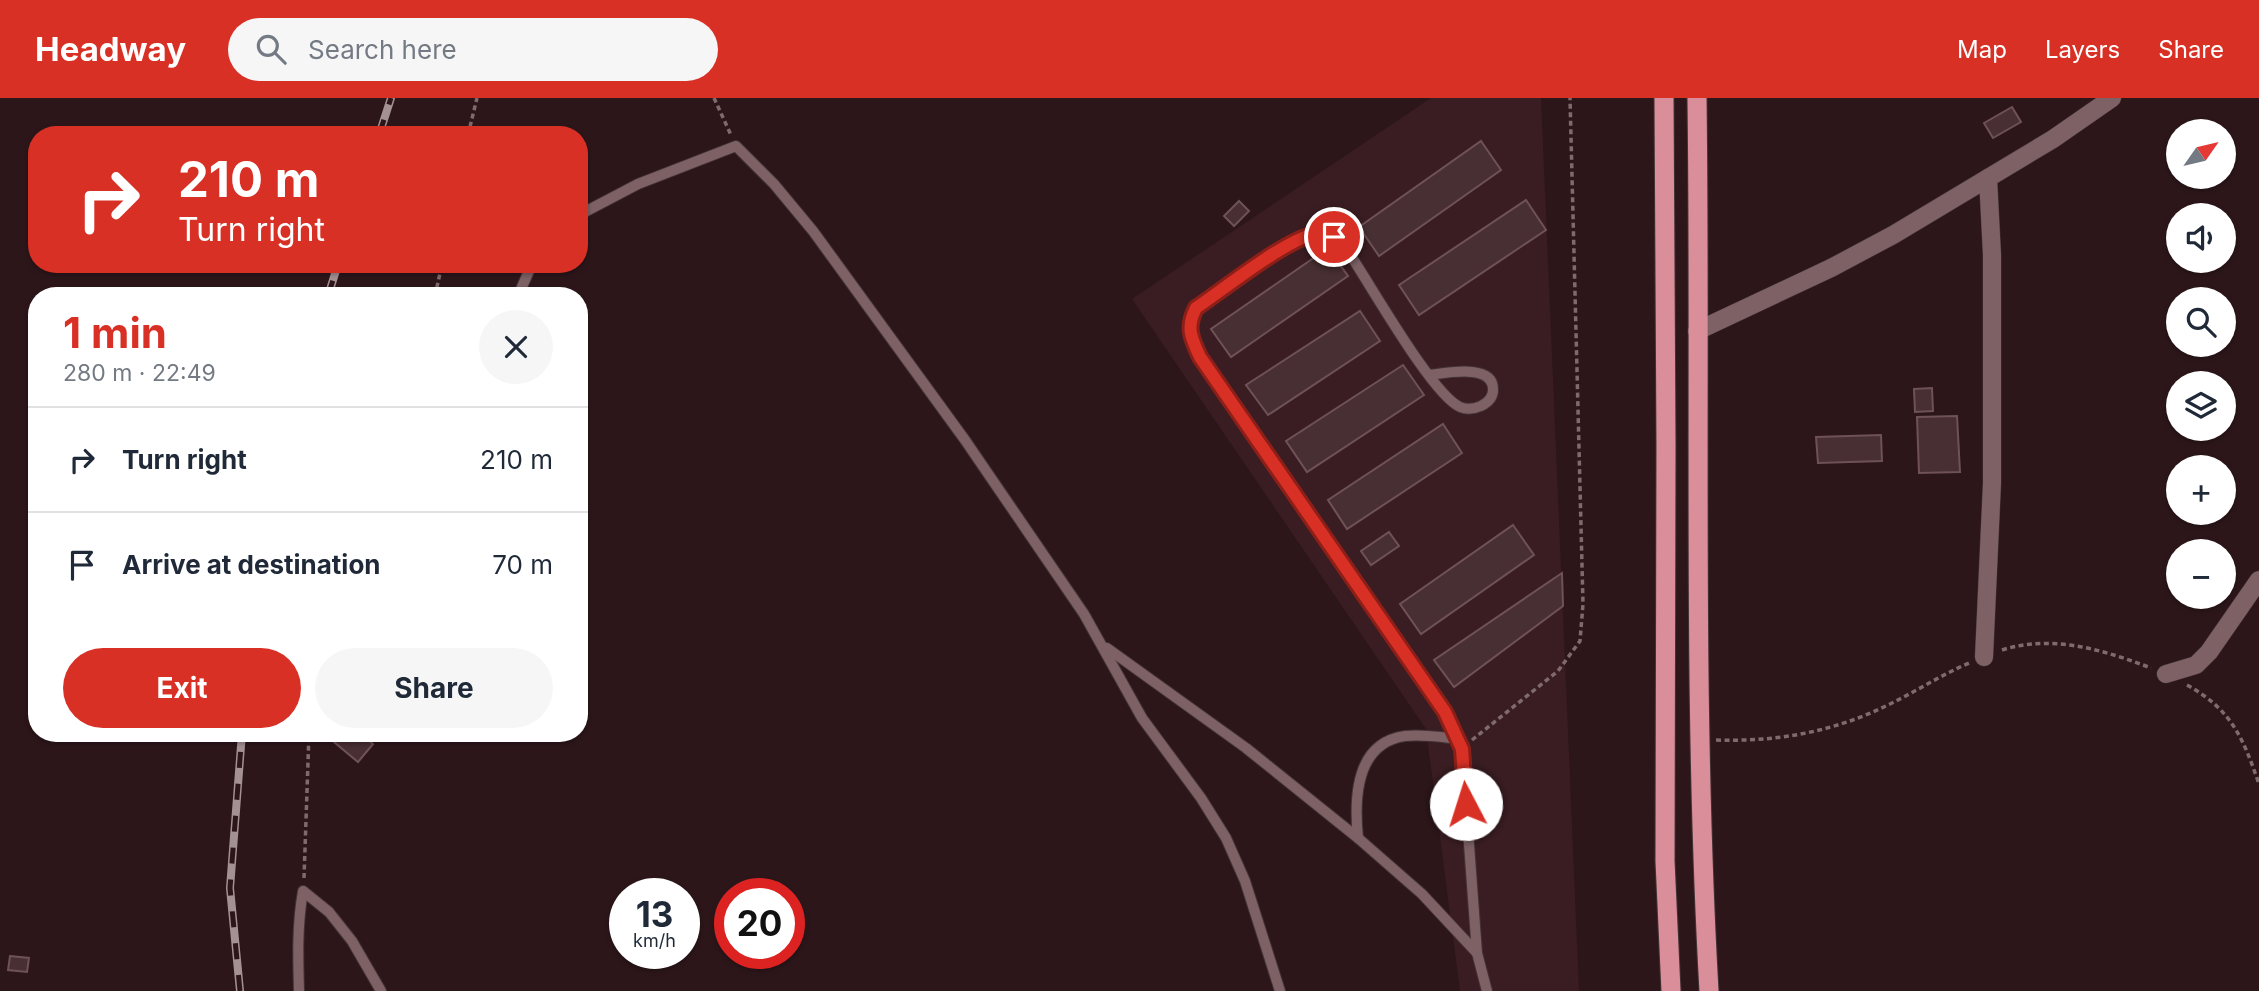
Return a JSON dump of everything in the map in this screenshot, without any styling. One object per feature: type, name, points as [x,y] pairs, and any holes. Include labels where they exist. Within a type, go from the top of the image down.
[{"type":"highway","points":[[1664,98],[1665,862],[1671,991]]},
{"type":"highway","points":[[1697,98],[1701,860],[1709,991]]},
{"type":"street","points":[[1697,331],[1853,257],[2053,139],[2112,98]]},
{"type":"street","points":[[1984,657],[1992,483],[1992,255],[1988,178]]},
{"type":"street","points":[[2166,674],[2196,665],[2209,652],[2259,580]]},
{"type":"lane","points":[[588,210],[638,184],[736,146],[774,184],[813,231],[965,440],[1103,645],[1142,718],[1201,798],[1226,838],[1245,881],[1280,991]]},
{"type":"lane","points":[[1429,375],[1480,373],[1490,379],[1492,395],[1487,403],[1471,409],[1460,407],[1448,398],[1429,375],[1345,247],[1334,237],[1325,234],[1311,236],[1287,246],[1196,308],[1191,318],[1189,329],[1200,357],[1445,712],[1461,744],[1476,953],[1487,991]]},
{"type":"lane","points":[[1103,645],[1246,748],[1358,838],[1422,894],[1476,953]]},
{"type":"lane","points":[[1358,838],[1355,814],[1360,776],[1369,758],[1383,745],[1402,737],[1421,735],[1461,744]]},
{"type":"lane","points":[[299,991],[299,926],[303,891]]},
{"type":"lane","points":[[303,891],[329,912],[352,941],[381,991]]},
{"type":"path","points":[[470,126],[477,98]]},
{"type":"path","points":[[714,98],[736,146]]},
{"type":"path","points":[[1461,744],[1558,671],[1580,641],[1583,604],[1570,98]]},
{"type":"path","points":[[1700,740],[1795,737],[1824,730],[1885,707],[1984,657],[2031,643],[2054,643],[2117,655],[2166,674],[2203,695],[2232,722],[2241,737],[2259,784]]},
{"type":"path","points":[[303,891],[309,742]]},
{"type":"shaded area","points":[[1431,98],[1541,98],[1579,991],[1460,991],[1426,729],[1132,299]]},
{"type":"building","points":[[2012,107],[2021,122],[1993,138],[1984,123]]},
{"type":"building","points":[[1481,141],[1501,170],[1379,256],[1359,227]]},
{"type":"building","points":[[1526,200],[1546,230],[1419,315],[1399,285]]},
{"type":"building","points":[[1239,201],[1249,211],[1234,226],[1224,216]]},
{"type":"building","points":[[1328,248],[1348,276],[1231,357],[1211,329]]},
{"type":"building","points":[[1360,311],[1380,341],[1268,415],[1246,385]]},
{"type":"building","points":[[1403,365],[1424,395],[1307,472],[1286,441]]},
{"type":"building","points":[[1932,388],[1933,411],[1915,412],[1914,389]]},
{"type":"building","points":[[1957,416],[1960,472],[1919,473],[1917,417]]},
{"type":"building","points":[[1443,424],[1462,453],[1347,529],[1328,500]]},
{"type":"building","points":[[1881,435],[1882,461],[1818,463],[1816,437]]},
{"type":"building","points":[[1513,525],[1534,555],[1421,634],[1400,604]]},
{"type":"building","points":[[1389,532],[1399,546],[1371,565],[1361,551]]},
{"type":"building","points":[[1562,573],[1563,606],[1454,687],[1434,660]]},
{"type":"building","points":[[334,742],[371,742],[373,744],[358,762]]},
{"type":"building","points":[[10,956],[29,958],[27,972],[8,970]]},
{"type":"railway","points":[[382,126],[391,98]]},
{"type":"railway","points":[[331,287],[335,273]]},
{"type":"railway","points":[[240,991],[230,888],[241,742]]},
{"type":"route","points":[[1334,237],[1325,234],[1311,236],[1287,246],[1196,308],[1189,329],[1200,357],[1445,712],[1462,749],[1466,804]]}]
